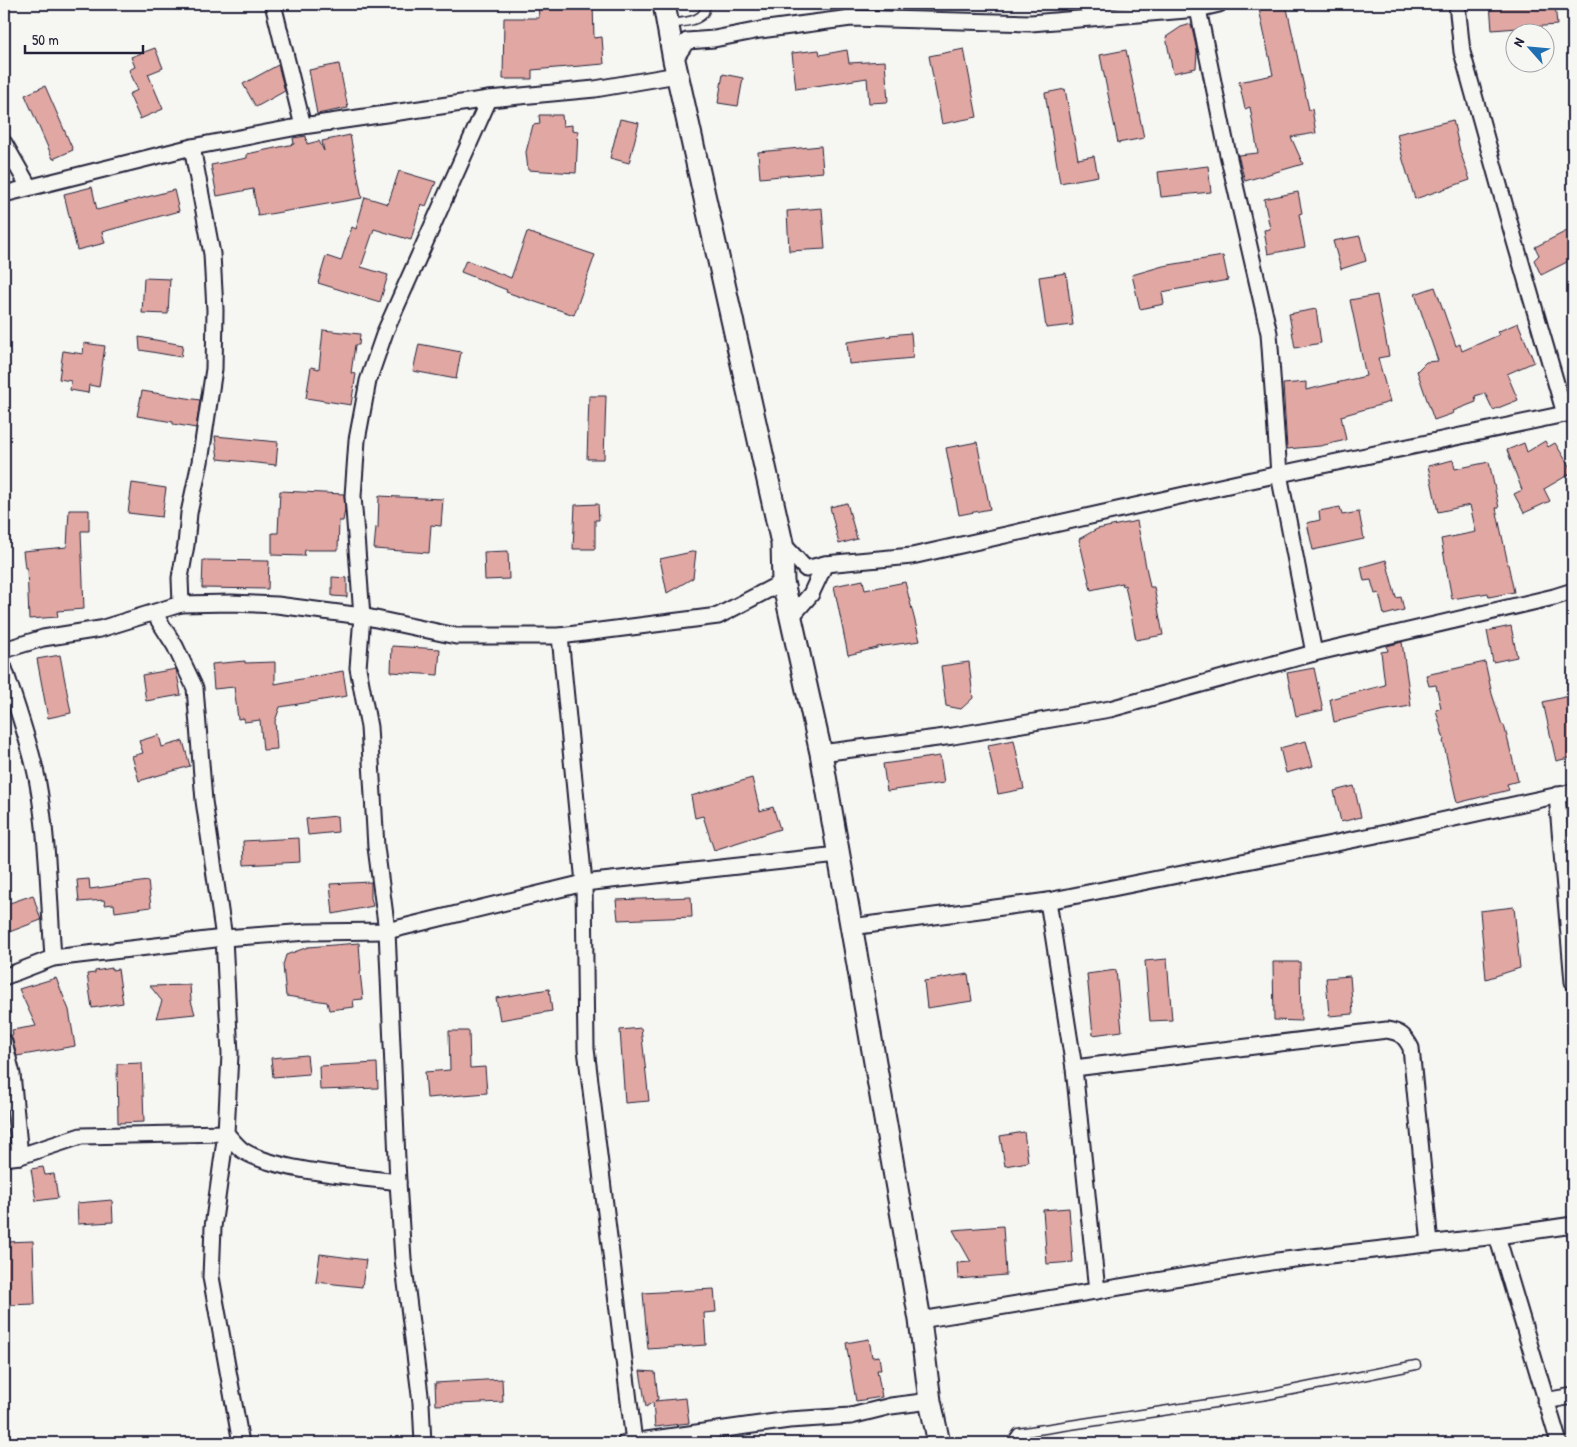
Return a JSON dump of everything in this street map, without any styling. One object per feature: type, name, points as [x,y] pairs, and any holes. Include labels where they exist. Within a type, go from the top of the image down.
[{"type":"main road","points":[[664,4],[676,67],[782,543],[783,582],[821,753],[920,1320],[930,1401],[940,1443]]},
{"type":"street","points":[[272,4],[303,126]]},
{"type":"street","points":[[4,194],[192,147],[303,126],[489,99],[595,89],[676,67],[687,41],[714,39],[760,30],[851,18],[1031,23],[1198,8],[1219,4]]},
{"type":"street","points":[[782,543],[806,569],[825,564],[912,556],[1279,474],[1569,412],[1511,228],[1462,52],[1458,4]]},
{"type":"street","points":[[1198,8],[1227,150],[1269,333],[1279,474],[1314,653]]},
{"type":"street","points":[[423,1443],[421,1403],[403,1259],[387,931],[376,847],[369,727],[358,668],[362,616],[353,496],[357,440],[368,381],[385,332],[489,99]]},
{"type":"street","points":[[4,143],[29,187]]},
{"type":"street","points":[[181,604],[180,578],[186,545],[188,513],[200,462],[214,369],[216,310],[212,254],[192,147]]},
{"type":"street","points":[[791,617],[811,594],[825,564]]},
{"type":"street","points":[[4,650],[43,638],[100,629],[181,604],[232,603],[277,605],[362,616],[456,636],[560,636],[718,616],[783,582]]},
{"type":"street","points":[[821,753],[953,736],[1110,709],[1314,653],[1573,591]]},
{"type":"street","points":[[154,613],[175,646],[194,688],[204,801],[224,938],[230,1054],[226,1133],[213,1227],[211,1277],[241,1443]]},
{"type":"street","points":[[560,636],[584,883],[586,1049],[629,1442],[789,1420],[851,1416],[892,1406],[930,1401]]},
{"type":"street","points":[[4,668],[24,727],[37,779],[45,843],[53,958]]},
{"type":"street","points":[[851,927],[1048,901],[1380,834],[1573,792]]},
{"type":"street","points":[[1557,796],[1573,982]]},
{"type":"street","points":[[4,977],[53,958],[224,938],[308,932],[387,931],[584,883],[838,854]]},
{"type":"street","points":[[1048,901],[1074,1068],[1098,1291]]},
{"type":"street","points":[[1074,1068],[1387,1030],[1399,1032],[1411,1048],[1430,1244]]},
{"type":"street","points":[[4,1042],[12,1074],[20,1156]]},
{"type":"street","points":[[4,1158],[20,1156],[80,1136],[226,1133],[242,1150],[263,1160],[302,1169],[398,1182]]},
{"type":"street","points":[[920,1320],[1277,1261],[1497,1236],[1573,1225]]},
{"type":"street","points":[[1497,1236],[1559,1443]]},
{"type":"street","points":[[1545,1401],[1573,1396]]},
{"type":"lane","points":[[667,24],[698,18],[703,15],[706,8],[705,4]]},
{"type":"lane","points":[[1011,1443],[1018,1433],[1267,1395],[1416,1365]]},
{"type":"building","points":[[538,4],[593,4],[594,38],[602,37],[604,64],[532,70],[532,79],[503,79],[504,18],[539,18]]},
{"type":"building","points":[[1286,4],[1309,110],[1312,109],[1316,133],[1291,137],[1303,164],[1245,181],[1238,155],[1258,153],[1250,107],[1245,109],[1239,82],[1273,75],[1259,9]]},
{"type":"building","points":[[1490,4],[1555,4],[1557,25],[1554,25],[1554,22],[1504,22],[1504,29],[1492,30]]},
{"type":"building","points":[[1191,24],[1197,51],[1196,68],[1173,73],[1166,37],[1181,27]]},
{"type":"building","points":[[155,48],[163,68],[148,74],[163,109],[140,119],[129,94],[138,90],[129,70],[135,67],[131,57]]},
{"type":"building","points":[[964,49],[977,117],[942,124],[929,56]]},
{"type":"building","points":[[819,50],[820,55],[847,50],[849,63],[885,61],[888,102],[869,103],[867,78],[796,89],[792,53]]},
{"type":"building","points":[[1126,50],[1144,138],[1118,143],[1100,55]]},
{"type":"building","points":[[339,64],[348,108],[317,114],[309,70]]},
{"type":"building","points":[[278,65],[285,91],[256,107],[243,84]]},
{"type":"building","points":[[723,74],[743,78],[738,106],[718,103]]},
{"type":"building","points":[[45,86],[73,150],[53,159],[25,95]]},
{"type":"building","points":[[1065,89],[1078,159],[1094,156],[1098,176],[1060,183],[1045,93]]},
{"type":"building","points":[[539,115],[562,115],[563,126],[572,125],[572,130],[578,131],[576,173],[528,170],[526,152],[533,125],[540,124]]},
{"type":"building","points":[[620,119],[639,123],[629,163],[610,158]]},
{"type":"building","points":[[1453,120],[1460,151],[1470,180],[1415,199],[1397,134]]},
{"type":"building","points":[[350,135],[362,198],[258,216],[253,189],[217,196],[211,165],[247,158],[247,154],[294,144],[293,138],[306,136],[307,144],[319,141],[324,151],[322,141]]},
{"type":"building","points":[[821,146],[823,172],[760,178],[758,152]]},
{"type":"building","points":[[1208,166],[1211,192],[1161,197],[1158,172]]},
{"type":"building","points":[[399,171],[436,182],[426,206],[421,204],[411,240],[374,229],[361,267],[388,275],[380,302],[318,283],[326,256],[341,261],[352,227],[356,229],[365,197],[388,204]]},
{"type":"building","points":[[92,187],[97,210],[174,190],[179,211],[102,232],[105,243],[77,250],[64,194]]},
{"type":"building","points":[[1298,192],[1302,213],[1299,214],[1305,247],[1268,254],[1264,230],[1270,229],[1264,199]]},
{"type":"building","points":[[822,208],[825,249],[789,251],[787,211]]},
{"type":"building","points":[[1573,228],[1573,259],[1541,275],[1534,260],[1539,255],[1535,247]]},
{"type":"building","points":[[527,232],[595,255],[574,315],[506,292],[507,290],[461,272],[466,260],[511,278]]},
{"type":"building","points":[[1360,236],[1366,261],[1341,269],[1333,241]]},
{"type":"building","points":[[1223,256],[1228,280],[1162,292],[1164,304],[1140,309],[1132,275],[1163,266]]},
{"type":"building","points":[[1066,273],[1073,325],[1046,328],[1039,277]]},
{"type":"building","points":[[144,278],[170,279],[168,314],[142,313]]},
{"type":"building","points":[[1435,287],[1456,346],[1460,344],[1462,351],[1499,335],[1497,332],[1518,323],[1534,362],[1507,374],[1518,400],[1493,410],[1485,393],[1475,396],[1476,402],[1434,420],[1417,371],[1426,362],[1438,361],[1415,294]]},
{"type":"building","points":[[1377,295],[1389,356],[1378,358],[1390,402],[1341,416],[1346,440],[1320,446],[1287,449],[1283,384],[1306,382],[1306,390],[1366,376],[1350,300]]},
{"type":"building","points":[[1316,309],[1321,343],[1295,348],[1289,314]]},
{"type":"building","points":[[323,330],[360,334],[359,345],[355,345],[351,373],[356,374],[351,405],[306,398],[311,367],[319,369]]},
{"type":"building","points":[[911,333],[913,358],[849,364],[847,342]]},
{"type":"building","points":[[139,337],[183,345],[181,357],[140,350]]},
{"type":"building","points":[[84,343],[105,346],[99,387],[89,385],[88,393],[70,390],[71,381],[59,379],[63,351],[83,354]]},
{"type":"building","points":[[419,344],[461,352],[456,379],[413,371]]},
{"type":"building","points":[[142,391],[200,400],[196,428],[137,416]]},
{"type":"building","points":[[589,396],[606,396],[604,459],[587,459]]},
{"type":"building","points":[[215,436],[278,442],[276,465],[218,459]]},
{"type":"building","points":[[1545,441],[1548,447],[1555,443],[1573,472],[1544,489],[1550,501],[1524,513],[1514,494],[1522,490],[1507,450],[1524,443],[1527,452]]},
{"type":"building","points":[[977,442],[990,509],[959,515],[946,448]]},
{"type":"building","points":[[1453,460],[1455,469],[1489,462],[1499,508],[1496,508],[1514,592],[1489,597],[1488,593],[1452,599],[1441,539],[1476,532],[1470,505],[1438,512],[1428,466]]},
{"type":"building","points":[[132,483],[166,488],[162,517],[128,513]]},
{"type":"building","points":[[280,491],[344,494],[345,509],[343,521],[339,521],[338,550],[305,550],[304,556],[272,555],[272,533],[278,533]]},
{"type":"building","points":[[379,496],[443,499],[441,526],[431,525],[429,553],[374,549],[376,527],[378,528]]},
{"type":"building","points":[[847,503],[857,539],[839,544],[830,507]]},
{"type":"building","points":[[598,504],[599,520],[595,520],[595,549],[573,549],[575,505]]},
{"type":"building","points":[[1340,507],[1342,515],[1359,512],[1364,539],[1313,550],[1307,523],[1320,520],[1319,511]]},
{"type":"building","points":[[69,510],[89,510],[89,531],[81,531],[84,609],[57,611],[58,617],[29,619],[27,568],[25,568],[23,551],[67,547]]},
{"type":"building","points":[[1137,521],[1150,587],[1154,587],[1163,635],[1136,640],[1125,585],[1123,586],[1122,583],[1091,590],[1079,539],[1097,529]]},
{"type":"building","points":[[508,551],[509,579],[485,580],[484,552]]},
{"type":"building","points":[[696,551],[693,578],[667,593],[660,559]]},
{"type":"building","points":[[203,560],[269,561],[268,589],[202,588]]},
{"type":"building","points":[[1386,560],[1396,598],[1401,597],[1404,610],[1384,615],[1379,593],[1375,594],[1371,580],[1364,581],[1361,567]]},
{"type":"building","points":[[332,577],[347,578],[347,597],[332,596]]},
{"type":"building","points":[[863,580],[865,590],[905,582],[920,641],[877,647],[848,655],[834,586]]},
{"type":"building","points":[[1511,626],[1517,657],[1493,662],[1487,631]]},
{"type":"building","points":[[1402,642],[1411,706],[1334,722],[1330,699],[1385,685],[1381,652],[1388,651],[1387,646]]},
{"type":"building","points":[[392,646],[440,649],[438,675],[391,672]]},
{"type":"building","points":[[60,655],[71,713],[48,718],[37,659]]},
{"type":"building","points":[[245,661],[245,663],[275,662],[275,684],[343,671],[347,696],[280,707],[275,721],[277,749],[263,750],[260,720],[244,722],[244,718],[238,719],[234,687],[214,689],[212,664]]},
{"type":"building","points":[[969,662],[973,698],[961,709],[946,706],[941,666]]},
{"type":"building","points":[[1485,662],[1492,694],[1502,725],[1504,725],[1518,781],[1507,784],[1509,790],[1457,803],[1436,710],[1441,708],[1436,685],[1429,686],[1426,675]]},
{"type":"building","points":[[1314,668],[1323,710],[1296,716],[1287,673]]},
{"type":"building","points":[[176,669],[181,695],[146,701],[142,675]]},
{"type":"building","points":[[1573,695],[1573,757],[1556,761],[1543,702]]},
{"type":"building","points":[[159,735],[162,747],[183,741],[190,766],[139,781],[132,756],[143,753],[139,741]]},
{"type":"building","points":[[1014,740],[1024,789],[998,794],[988,745]]},
{"type":"building","points":[[1306,741],[1313,766],[1286,773],[1280,748]]},
{"type":"building","points":[[940,756],[944,783],[887,791],[883,764]]},
{"type":"building","points":[[752,778],[760,811],[773,807],[780,829],[714,850],[703,816],[695,818],[691,796]]},
{"type":"building","points":[[1354,786],[1361,817],[1341,822],[1334,791]]},
{"type":"building","points":[[337,816],[338,832],[308,835],[306,819]]},
{"type":"building","points":[[299,838],[300,862],[244,865],[243,841]]},
{"type":"building","points":[[89,879],[90,889],[148,881],[151,907],[115,912],[114,904],[105,905],[104,900],[79,902],[77,880]]},
{"type":"building","points":[[371,882],[373,906],[333,914],[330,884]]},
{"type":"building","points":[[33,895],[41,920],[4,934],[4,905]]},
{"type":"building","points":[[691,897],[692,917],[618,920],[616,900]]},
{"type":"building","points":[[1514,907],[1520,968],[1486,979],[1480,911]]},
{"type":"building","points":[[359,943],[363,999],[353,1000],[354,1007],[329,1010],[327,1002],[286,996],[283,965],[286,955],[308,947]]},
{"type":"building","points":[[1167,959],[1172,1020],[1150,1021],[1145,961]]},
{"type":"building","points":[[1273,962],[1300,962],[1301,1021],[1274,1020]]},
{"type":"building","points":[[112,968],[112,970],[118,969],[123,1003],[92,1008],[87,974]]},
{"type":"building","points":[[1116,970],[1122,1031],[1093,1035],[1087,974]]},
{"type":"building","points":[[968,974],[972,1001],[927,1008],[924,981]]},
{"type":"building","points":[[1350,976],[1353,1014],[1329,1016],[1326,978]]},
{"type":"building","points":[[56,978],[69,1010],[75,1046],[17,1056],[10,1035],[13,1035],[12,1030],[36,1026],[19,989]]},
{"type":"building","points":[[190,985],[191,1001],[195,1014],[156,1018],[162,1001],[150,986]]},
{"type":"building","points":[[549,989],[552,1011],[500,1020],[496,998]]},
{"type":"building","points":[[641,1028],[649,1101],[625,1103],[620,1030]]},
{"type":"building","points":[[449,1031],[469,1031],[470,1068],[485,1067],[487,1093],[427,1098],[425,1072],[450,1070]]},
{"type":"building","points":[[307,1055],[309,1074],[273,1077],[271,1058]]},
{"type":"building","points":[[142,1063],[144,1122],[118,1123],[117,1064]]},
{"type":"building","points":[[377,1063],[378,1088],[320,1090],[319,1066]]},
{"type":"building","points":[[1024,1132],[1028,1162],[1005,1166],[1000,1136]]},
{"type":"building","points":[[43,1167],[45,1175],[54,1174],[58,1198],[36,1201],[31,1169]]},
{"type":"building","points":[[112,1200],[113,1222],[78,1224],[77,1203]]},
{"type":"building","points":[[1069,1208],[1073,1262],[1047,1264],[1043,1210]]},
{"type":"building","points":[[1003,1226],[1006,1275],[958,1279],[957,1263],[971,1262],[953,1230]]},
{"type":"building","points":[[33,1241],[35,1304],[7,1305],[5,1242]]},
{"type":"building","points":[[320,1254],[366,1260],[362,1287],[316,1282]]},
{"type":"building","points":[[714,1289],[716,1312],[704,1313],[706,1345],[648,1349],[643,1293]]},
{"type":"building","points":[[869,1339],[872,1357],[879,1356],[881,1370],[877,1370],[882,1397],[856,1401],[846,1343]]},
{"type":"building","points":[[640,1371],[655,1372],[658,1399],[655,1401],[686,1398],[689,1423],[655,1427],[653,1402],[646,1407]]},
{"type":"building","points":[[502,1379],[503,1402],[436,1405],[435,1383]]}]
